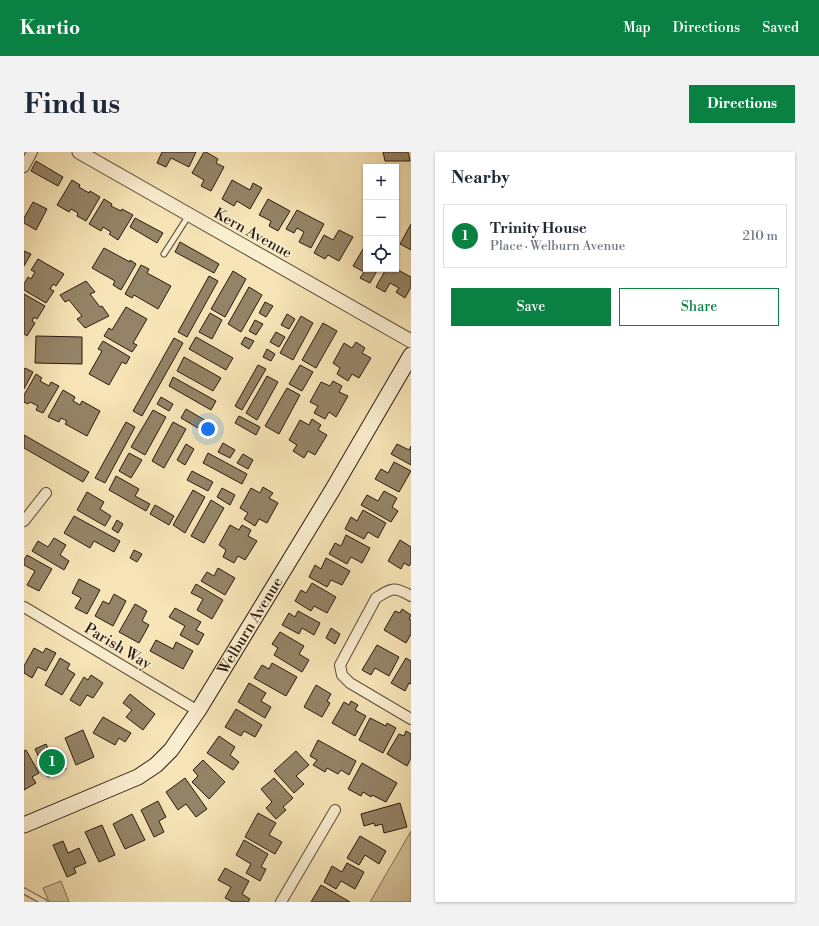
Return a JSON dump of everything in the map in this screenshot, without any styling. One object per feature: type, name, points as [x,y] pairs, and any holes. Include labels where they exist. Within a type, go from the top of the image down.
[{"type":"main road","name":"Welburn Avenue","points":[[24,824],[138,777],[156,765],[171,750],[198,710],[333,489],[411,355]]},
{"type":"street","points":[[24,167],[32,152]]},
{"type":"street","name":"Kern Avenue","points":[[79,152],[411,341]]},
{"type":"street","points":[[24,521],[46,493]]},
{"type":"street","points":[[411,596],[399,589],[386,592],[376,598],[340,665],[342,675],[350,683],[411,719]]},
{"type":"street","name":"Parish Way","points":[[24,607],[198,710]]},
{"type":"street","points":[[281,902],[335,810]]},
{"type":"lane","points":[[164,254],[189,215]]},
{"type":"lane","points":[[24,891],[44,902]]},
{"type":"shaded area","points":[[411,831],[411,902],[370,902]]},
{"type":"shaded area","points":[[61,881],[69,902],[49,902],[43,888]]},
{"type":"building","points":[[162,152],[196,152],[189,167],[171,158],[166,167],[157,163]]},
{"type":"building","points":[[204,152],[218,159],[216,163],[224,167],[211,191],[201,186],[204,180],[192,173]]},
{"type":"building","points":[[383,152],[408,152],[410,161],[385,161]]},
{"type":"building","points":[[36,161],[63,177],[58,186],[31,171]]},
{"type":"building","points":[[72,180],[80,185],[79,187],[100,197],[86,221],[77,216],[78,213],[71,209],[69,212],[57,205]]},
{"type":"building","points":[[232,180],[250,190],[253,183],[262,188],[250,209],[237,201],[234,206],[222,199]]},
{"type":"building","points":[[104,199],[112,204],[111,206],[121,211],[122,209],[133,215],[118,240],[109,234],[111,232],[103,227],[101,231],[89,224]]},
{"type":"building","points":[[268,199],[290,211],[278,231],[269,226],[271,221],[259,215]]},
{"type":"building","points":[[33,202],[47,209],[36,230],[24,223],[24,218]]},
{"type":"building","points":[[297,210],[324,224],[311,248],[299,242],[304,232],[297,228],[294,233],[286,229]]},
{"type":"building","points":[[135,218],[163,233],[157,243],[130,227]]},
{"type":"building","points":[[411,224],[411,250],[400,244]]},
{"type":"building","points":[[339,230],[353,237],[339,261],[328,255],[325,259],[314,253],[324,235],[333,240]]},
{"type":"building","points":[[180,242],[219,264],[214,273],[175,252]]},
{"type":"building","points":[[104,248],[136,264],[121,290],[113,285],[115,281],[92,268]]},
{"type":"building","points":[[363,249],[363,271],[353,266]]},
{"type":"building","points":[[24,251],[31,254],[24,266]]},
{"type":"building","points":[[38,259],[64,274],[56,286],[53,284],[50,289],[54,291],[46,303],[24,290],[24,284],[28,277],[31,279],[35,272],[31,270]]},
{"type":"building","points":[[141,265],[149,269],[147,273],[171,286],[158,309],[134,295],[132,298],[125,294]]},
{"type":"building","points":[[233,271],[246,279],[225,317],[211,309]]},
{"type":"building","points":[[399,271],[411,277],[411,287],[405,298],[396,292],[399,288],[390,283],[385,292],[376,287],[384,272],[399,272]]},
{"type":"building","points":[[364,272],[376,272],[370,283],[360,278]]},
{"type":"building","points":[[209,276],[218,281],[187,337],[178,332]]},
{"type":"building","points":[[86,281],[95,292],[90,294],[100,307],[102,306],[109,316],[85,328],[77,319],[82,316],[69,300],[65,302],[60,295]]},
{"type":"building","points":[[249,287],[262,295],[241,332],[228,324]]},
{"type":"building","points":[[24,294],[45,306],[37,319],[34,317],[32,321],[35,323],[27,336],[24,334]]},
{"type":"building","points":[[265,302],[273,306],[266,317],[259,313]]},
{"type":"building","points":[[126,307],[147,319],[133,343],[137,345],[132,352],[104,336],[109,328],[112,330]]},
{"type":"building","points":[[210,313],[222,320],[212,339],[199,332]]},
{"type":"building","points":[[287,314],[295,319],[289,329],[281,325]]},
{"type":"building","points":[[301,316],[313,323],[293,360],[280,353]]},
{"type":"building","points":[[255,320],[263,324],[256,335],[249,331]]},
{"type":"building","points":[[323,323],[337,331],[316,368],[302,360]]},
{"type":"building","points":[[276,332],[285,337],[279,347],[270,342]]},
{"type":"building","points":[[36,336],[82,337],[82,364],[35,363]]},
{"type":"building","points":[[196,337],[233,358],[226,370],[189,349]]},
{"type":"building","points":[[245,337],[254,341],[249,349],[241,344]]},
{"type":"building","points":[[174,338],[183,343],[142,416],[133,411]]},
{"type":"building","points":[[103,341],[130,357],[126,364],[122,362],[109,385],[89,374],[102,351],[98,349]]},
{"type":"building","points":[[356,342],[365,348],[362,353],[371,358],[359,378],[352,374],[348,381],[337,374],[340,368],[333,363],[344,343],[352,348]]},
{"type":"building","points":[[267,349],[275,354],[271,361],[263,357]]},
{"type":"building","points":[[184,357],[221,378],[213,391],[177,371]]},
{"type":"building","points":[[258,365],[266,369],[242,410],[235,406]]},
{"type":"building","points":[[300,365],[313,372],[302,391],[289,384]]},
{"type":"building","points":[[25,368],[33,372],[24,389],[24,370]]},
{"type":"building","points":[[36,374],[42,378],[40,381],[49,386],[51,382],[59,386],[43,413],[36,410],[38,406],[30,402],[28,404],[24,402],[24,395]]},
{"type":"building","points":[[267,376],[278,382],[257,420],[246,413]]},
{"type":"building","points":[[173,377],[216,401],[211,410],[169,386]]},
{"type":"building","points":[[333,381],[342,386],[339,392],[348,396],[336,417],[329,412],[325,419],[314,413],[318,406],[310,402],[321,382],[330,386]]},
{"type":"building","points":[[287,388],[300,395],[279,434],[265,426]]},
{"type":"building","points":[[63,390],[75,397],[73,401],[80,405],[82,401],[100,411],[87,436],[65,424],[67,421],[61,418],[59,422],[48,417]]},
{"type":"building","points":[[161,397],[173,404],[169,411],[157,404]]},
{"type":"building","points":[[186,409],[208,422],[203,431],[181,418]]},
{"type":"building","points":[[153,410],[166,417],[145,455],[131,447]]},
{"type":"building","points":[[239,416],[260,427],[256,435],[235,423]]},
{"type":"building","points":[[312,419],[321,425],[318,430],[327,435],[315,455],[308,451],[304,458],[293,451],[297,445],[289,440],[300,420],[309,425]]},
{"type":"building","points":[[126,422],[135,427],[105,483],[95,478]]},
{"type":"building","points":[[173,422],[186,429],[164,468],[152,461]]},
{"type":"building","points":[[24,435],[89,472],[83,482],[24,448]]},
{"type":"building","points":[[223,443],[235,450],[230,458],[218,452]]},
{"type":"building","points":[[186,444],[194,449],[185,465],[177,460]]},
{"type":"building","points":[[397,444],[409,450],[411,446],[411,465],[391,454]]},
{"type":"building","points":[[129,453],[142,460],[131,478],[119,471]]},
{"type":"building","points":[[208,453],[247,474],[242,484],[203,463]]},
{"type":"building","points":[[243,454],[253,460],[248,469],[237,463]]},
{"type":"building","points":[[394,462],[411,471],[399,492],[375,479],[381,469],[388,473]]},
{"type":"building","points":[[192,471],[213,482],[208,491],[187,480]]},
{"type":"building","points":[[116,476],[139,489],[135,496],[150,504],[146,511],[109,490]]},
{"type":"building","points":[[263,487],[273,493],[269,498],[278,503],[267,523],[259,519],[255,526],[244,519],[248,513],[240,508],[251,488],[260,493]]},
{"type":"building","points":[[222,488],[235,495],[230,505],[217,497]]},
{"type":"building","points":[[193,490],[205,497],[185,533],[173,525]]},
{"type":"building","points":[[384,491],[397,498],[392,507],[398,511],[391,522],[361,505],[367,495],[378,501]]},
{"type":"building","points":[[87,492],[104,502],[100,509],[111,516],[105,526],[77,510]]},
{"type":"building","points":[[211,500],[224,508],[204,543],[191,536]]},
{"type":"building","points":[[155,505],[174,516],[169,525],[150,514]]},
{"type":"building","points":[[363,510],[386,523],[378,538],[368,532],[364,539],[345,529],[351,517],[357,521]]},
{"type":"building","points":[[74,516],[120,541],[114,552],[94,541],[90,548],[64,533]]},
{"type":"building","points":[[117,520],[123,524],[118,533],[112,529]]},
{"type":"building","points":[[230,525],[239,530],[242,525],[251,530],[248,536],[257,541],[245,560],[238,556],[234,563],[223,557],[226,550],[219,545]]},
{"type":"building","points":[[346,535],[370,548],[362,563],[351,557],[347,564],[329,554],[335,543],[341,546]]},
{"type":"building","points":[[54,538],[66,545],[60,555],[69,561],[64,570],[32,551],[38,541],[48,547]]},
{"type":"building","points":[[400,540],[411,547],[411,563],[409,566],[404,563],[401,569],[388,561]]},
{"type":"building","points":[[134,550],[142,554],[137,562],[130,558]]},
{"type":"building","points":[[27,555],[52,569],[39,591],[27,585],[35,571],[24,565],[24,560]]},
{"type":"building","points":[[326,558],[350,571],[342,585],[331,580],[327,587],[309,577],[315,565],[321,569]]},
{"type":"building","points":[[218,568],[235,578],[225,595],[201,581],[207,572],[214,576]]},
{"type":"building","points":[[79,579],[100,590],[87,614],[75,608],[81,598],[72,593]]},
{"type":"building","points":[[312,583],[336,597],[327,613],[314,606],[311,611],[295,601],[301,590],[306,593]]},
{"type":"building","points":[[196,584],[223,600],[212,619],[197,610],[203,599],[191,593]]},
{"type":"building","points":[[114,594],[126,601],[113,626],[95,616],[103,601],[109,604]]},
{"type":"building","points":[[135,604],[147,611],[142,621],[149,625],[139,643],[119,632]]},
{"type":"building","points":[[175,608],[201,622],[196,630],[204,634],[198,645],[180,635],[185,626],[169,617]]},
{"type":"building","points":[[402,609],[411,615],[409,619],[411,620],[411,634],[406,643],[384,630],[395,611],[400,613]]},
{"type":"building","points":[[298,611],[320,623],[314,635],[302,628],[299,634],[282,625],[289,613],[295,617]]},
{"type":"building","points":[[331,628],[340,634],[335,644],[326,638]]},
{"type":"building","points":[[280,632],[304,646],[299,654],[309,660],[302,672],[274,655],[278,648],[272,644]]},
{"type":"building","points":[[156,640],[173,649],[176,642],[193,651],[183,669],[150,651]]},
{"type":"building","points":[[377,645],[399,657],[389,676],[375,668],[371,675],[362,670]]},
{"type":"building","points":[[34,648],[43,653],[46,648],[56,653],[46,671],[38,667],[32,678],[24,673],[24,666]]},
{"type":"building","points":[[60,658],[70,664],[67,669],[75,674],[62,695],[45,685]]},
{"type":"building","points":[[406,658],[411,661],[411,684],[409,683],[405,691],[391,683]]},
{"type":"building","points":[[272,663],[297,677],[286,696],[254,678],[262,665],[269,669]]},
{"type":"building","points":[[91,675],[103,683],[93,698],[87,695],[80,706],[70,700],[84,677],[88,680]]},
{"type":"building","points":[[249,683],[266,693],[261,701],[271,707],[265,718],[238,702]]},
{"type":"building","points":[[316,685],[331,694],[327,701],[330,703],[322,717],[304,707]]},
{"type":"building","points":[[130,694],[155,714],[143,730],[126,717],[132,710],[123,703]]},
{"type":"building","points":[[351,701],[358,705],[355,710],[366,716],[355,736],[332,723],[344,702],[349,705]]},
{"type":"building","points":[[236,709],[262,725],[255,737],[244,731],[241,736],[225,727]]},
{"type":"building","points":[[103,717],[131,733],[125,742],[119,738],[115,745],[93,733]]},
{"type":"building","points":[[370,718],[386,726],[387,723],[396,728],[383,753],[359,740]]},
{"type":"building","points":[[83,730],[94,757],[76,765],[65,738]]},
{"type":"building","points":[[406,731],[411,734],[411,758],[407,766],[387,754],[399,734],[404,736]]},
{"type":"building","points":[[219,736],[235,747],[230,755],[239,762],[233,770],[207,753]]},
{"type":"building","points":[[318,740],[356,761],[349,775],[341,770],[338,774],[327,768],[325,772],[313,765],[317,760],[310,756]]},
{"type":"building","points":[[46,744],[51,754],[58,751],[66,769],[48,777],[35,749]]},
{"type":"building","points":[[26,750],[39,773],[32,777],[36,783],[24,790],[24,751]]},
{"type":"building","points":[[296,751],[309,765],[296,776],[304,784],[294,793],[274,771]]},
{"type":"building","points":[[203,760],[225,782],[209,799],[192,782],[198,776],[193,770]]},
{"type":"building","points":[[362,763],[397,783],[386,802],[372,795],[371,797],[363,792],[361,796],[348,789]]},
{"type":"building","points":[[185,778],[207,809],[196,817],[186,804],[178,810],[166,792]]},
{"type":"building","points":[[274,778],[293,798],[283,807],[286,810],[276,819],[266,808],[272,802],[261,789]]},
{"type":"building","points":[[158,801],[166,817],[159,821],[164,832],[154,837],[141,810]]},
{"type":"building","points":[[400,803],[407,827],[384,833],[382,824],[375,826],[374,823],[364,826],[361,814]]},
{"type":"building","points":[[258,813],[276,823],[269,835],[282,842],[275,854],[245,837]]},
{"type":"building","points":[[132,814],[145,840],[125,849],[113,824]]},
{"type":"building","points":[[102,825],[115,855],[99,862],[85,832]]},
{"type":"building","points":[[360,836],[386,851],[379,864],[365,855],[359,865],[347,858]]},
{"type":"building","points":[[244,840],[268,854],[261,867],[266,869],[260,881],[246,873],[251,864],[236,855]]},
{"type":"building","points":[[63,841],[68,853],[79,848],[86,863],[74,868],[76,873],[67,877],[53,845]]},
{"type":"building","points":[[347,863],[364,872],[355,889],[341,881],[336,889],[324,882],[332,866],[342,872]]},
{"type":"building","points":[[225,868],[249,881],[242,894],[250,899],[248,902],[233,902],[225,898],[231,887],[218,880]]},
{"type":"building","points":[[321,885],[350,902],[311,902]]},
{"type":"place","name":"Trinity House","points":[[52,762]]}]
